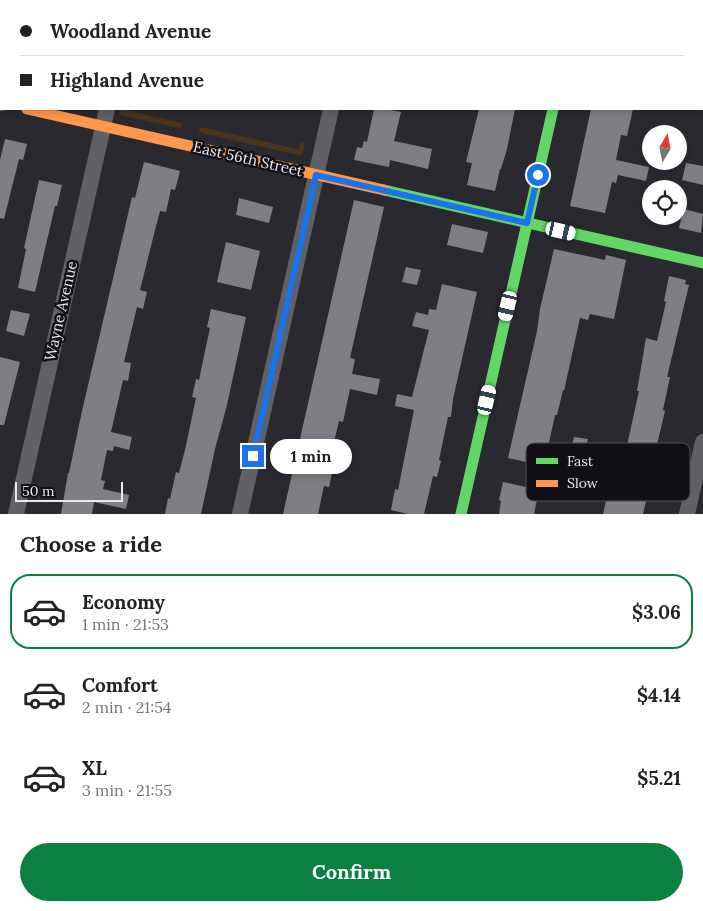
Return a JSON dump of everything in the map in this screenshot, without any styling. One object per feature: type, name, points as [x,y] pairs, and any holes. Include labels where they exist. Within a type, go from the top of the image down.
[{"type":"street","name":"East 56th Street","points":[[31,110],[703,263]]},
{"type":"street","name":"Wayne Avenue","points":[[16,514],[107,110]]},
{"type":"street","points":[[240,514],[330,110]]},
{"type":"street","points":[[461,514],[553,110]]},
{"type":"street","points":[[690,500],[703,442]]},
{"type":"street","points":[[687,514],[690,501]]},
{"type":"shaded area","points":[[121,110],[125,110],[182,123],[183,126],[179,128],[120,115]]},
{"type":"shaded area","points":[[202,127],[298,149],[301,142],[305,143],[302,156],[205,134],[198,131]]},
{"type":"building","points":[[374,110],[401,112],[394,141],[432,149],[428,169],[390,160],[389,167],[354,160],[357,147],[362,148],[364,141],[367,142]]},
{"type":"building","points":[[479,110],[515,110],[507,149],[495,191],[467,185],[472,163],[466,162]]},
{"type":"building","points":[[591,110],[633,110],[627,136],[621,135],[616,160],[642,166],[642,170],[648,170],[646,180],[618,175],[616,183],[612,182],[605,213],[570,206]]},
{"type":"building","points":[[5,139],[27,144],[23,160],[19,159],[4,219],[0,218],[0,160]]},
{"type":"building","points":[[144,162],[180,171],[175,190],[171,189],[166,212],[160,211],[140,290],[147,292],[143,309],[137,307],[124,362],[131,363],[128,381],[123,380],[111,432],[132,437],[129,450],[114,446],[113,451],[107,450],[101,480],[105,481],[103,489],[129,495],[126,509],[94,502],[92,514],[61,514],[68,473],[132,197],[135,198]]},
{"type":"building","points":[[688,163],[703,166],[703,185],[682,180],[684,170],[688,170]]},
{"type":"building","points":[[39,180],[62,185],[57,206],[55,206],[35,292],[18,288],[26,249],[24,248]]},
{"type":"building","points":[[239,198],[273,207],[269,223],[236,215]]},
{"type":"building","points":[[354,200],[384,207],[350,358],[355,359],[352,374],[380,379],[377,395],[350,389],[343,422],[339,421],[333,446],[329,467],[333,468],[329,487],[324,486],[318,514],[283,514]]},
{"type":"building","points":[[687,210],[703,214],[701,233],[679,228],[680,225],[687,225]]},
{"type":"building","points":[[452,224],[488,232],[483,253],[447,245]]},
{"type":"building","points":[[226,242],[260,251],[251,290],[217,282]]},
{"type":"building","points":[[554,249],[605,260],[606,255],[626,260],[614,319],[590,314],[588,320],[580,318],[564,391],[557,415],[555,415],[549,443],[526,443],[526,462],[508,458],[537,331],[540,309]]},
{"type":"building","points":[[406,267],[421,270],[417,285],[402,282]]},
{"type":"building","points":[[669,276],[686,280],[685,284],[689,285],[667,377],[670,377],[657,443],[628,443],[639,391],[637,391],[646,338],[657,341],[666,302],[664,301]]},
{"type":"building","points":[[442,284],[477,292],[453,399],[451,417],[448,417],[437,477],[433,476],[424,514],[408,514],[391,510],[395,489],[398,490],[414,410],[395,406],[397,394],[412,397],[429,330],[412,326],[416,312],[428,315],[429,309],[436,310]]},
{"type":"building","points":[[211,309],[246,317],[227,405],[201,514],[165,514],[176,472],[179,473],[185,450],[196,398],[192,397],[196,379],[199,380],[210,328],[207,327]]},
{"type":"building","points":[[11,310],[30,314],[24,336],[6,331]]},
{"type":"building","points":[[0,357],[20,362],[4,425],[0,425]]},
{"type":"building","points":[[574,437],[588,439],[587,443],[573,443]]},
{"type":"building","points":[[503,482],[526,487],[526,501],[537,501],[534,514],[499,514],[501,501],[499,500]]},
{"type":"building","points":[[606,501],[646,501],[643,514],[603,514]]},
{"type":"traffic: fast","points":[[461,514],[553,110]]},
{"type":"traffic: fast","points":[[384,190],[703,263]]},
{"type":"traffic: slow","points":[[31,110],[384,190]]},
{"type":"route","points":[[253,456],[316,175],[527,223],[538,175]]}]
